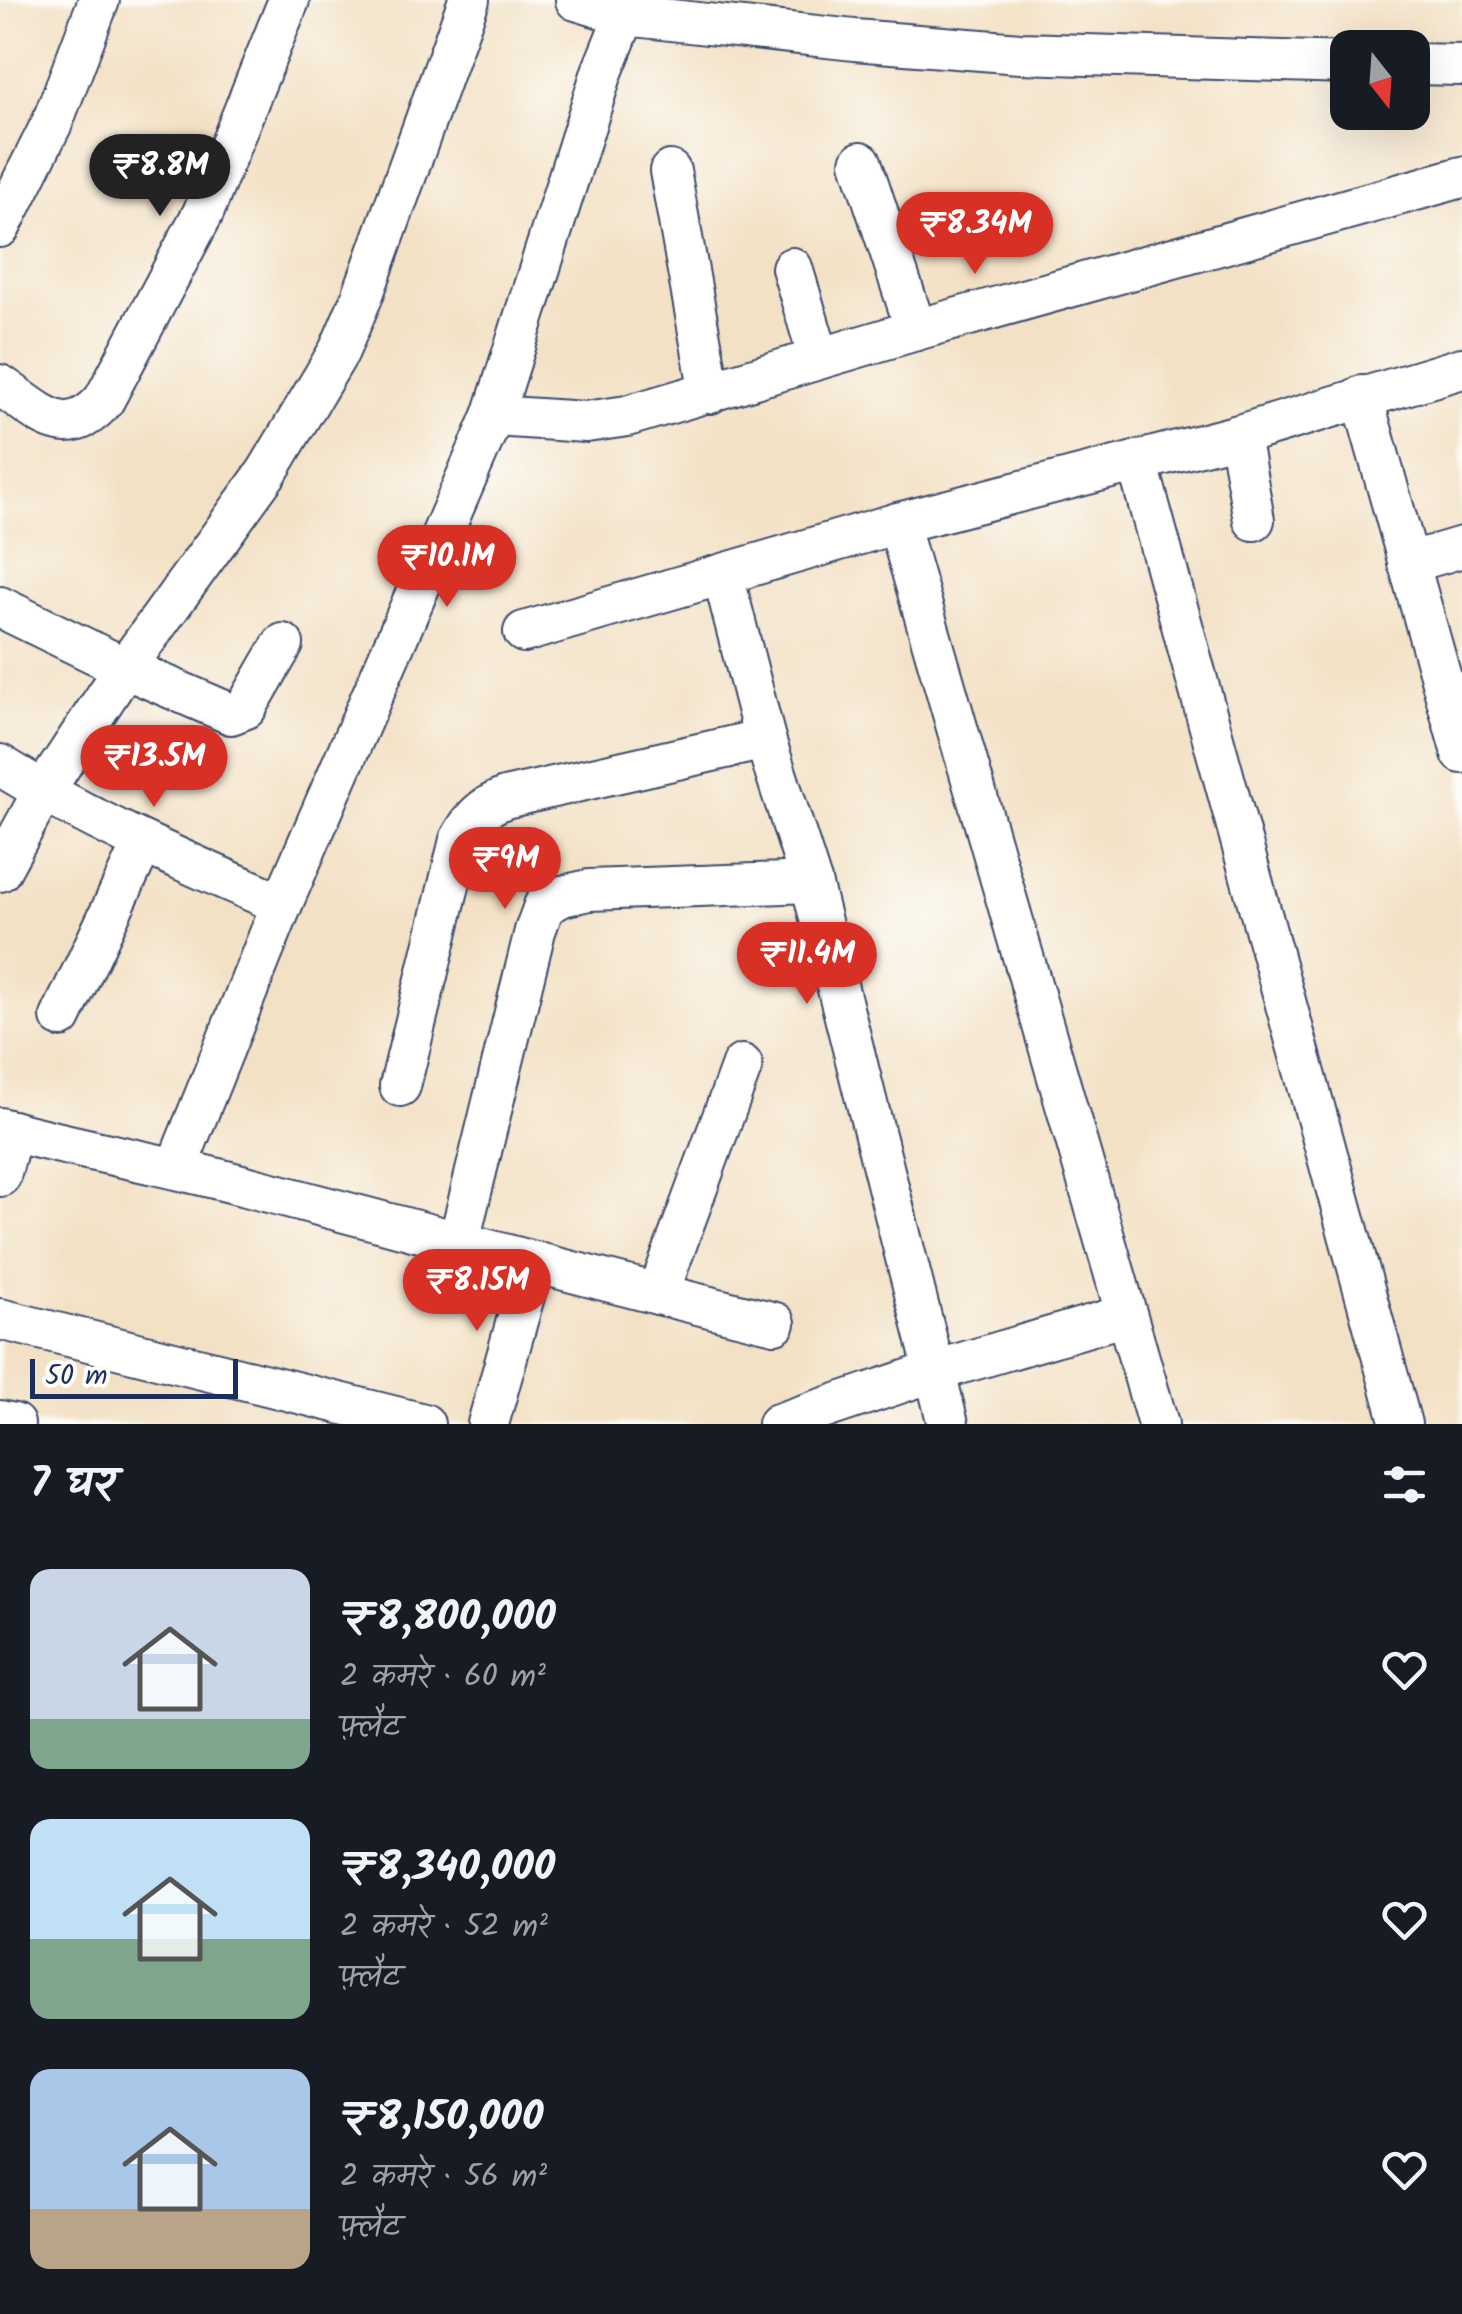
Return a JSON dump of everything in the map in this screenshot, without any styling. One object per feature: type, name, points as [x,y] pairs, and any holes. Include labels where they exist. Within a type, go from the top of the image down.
[{"type":"street","points":[[0,227],[52,123],[100,0]]},
{"type":"street","points":[[0,385],[56,422],[74,424],[92,414],[104,400],[203,212],[289,0]]},
{"type":"street","points":[[0,871],[43,792],[125,668],[267,472],[339,350],[362,297],[469,0]]},
{"type":"street","points":[[576,0],[854,40],[1093,58],[1330,62]]},
{"type":"street","points":[[176,1168],[282,904],[493,416],[602,72],[631,7]]},
{"type":"street","points":[[1430,64],[1462,65]]},
{"type":"street","points":[[861,162],[916,330]]},
{"type":"street","points":[[670,171],[710,392]]},
{"type":"street","points":[[493,416],[586,422],[627,416],[916,330],[1462,178]]},
{"type":"street","points":[[792,268],[819,358]]},
{"type":"street","points":[[524,632],[898,523],[1239,435],[1462,368]]},
{"type":"street","points":[[1362,396],[1408,563],[1451,688],[1462,753]]},
{"type":"street","points":[[1239,435],[1254,520]]},
{"type":"street","points":[[1137,461],[1401,1424]]},
{"type":"street","points":[[898,523],[1158,1424]]},
{"type":"street","points":[[1408,563],[1462,547]]},
{"type":"street","points":[[722,575],[766,739],[812,882],[948,1424]]},
{"type":"street","points":[[0,606],[125,668],[231,714],[246,708],[282,644]]},
{"type":"street","points":[[400,1086],[460,840],[485,806],[505,798],[766,739]]},
{"type":"street","points":[[0,765],[43,792],[143,843],[282,904]]},
{"type":"street","points":[[60,1016],[143,843]]},
{"type":"street","points":[[459,1240],[544,906],[562,896],[589,890],[812,882]]},
{"type":"street","points":[[658,1294],[742,1065]]},
{"type":"street","points":[[0,1176],[6,1130],[176,1168],[459,1240],[533,1264],[775,1322]]},
{"type":"street","points":[[488,1424],[533,1264]]},
{"type":"street","points":[[778,1424],[934,1371],[1126,1314]]},
{"type":"street","points":[[0,1319],[424,1424]]},
{"type":"street","points":[[0,1420],[14,1424]]}]
